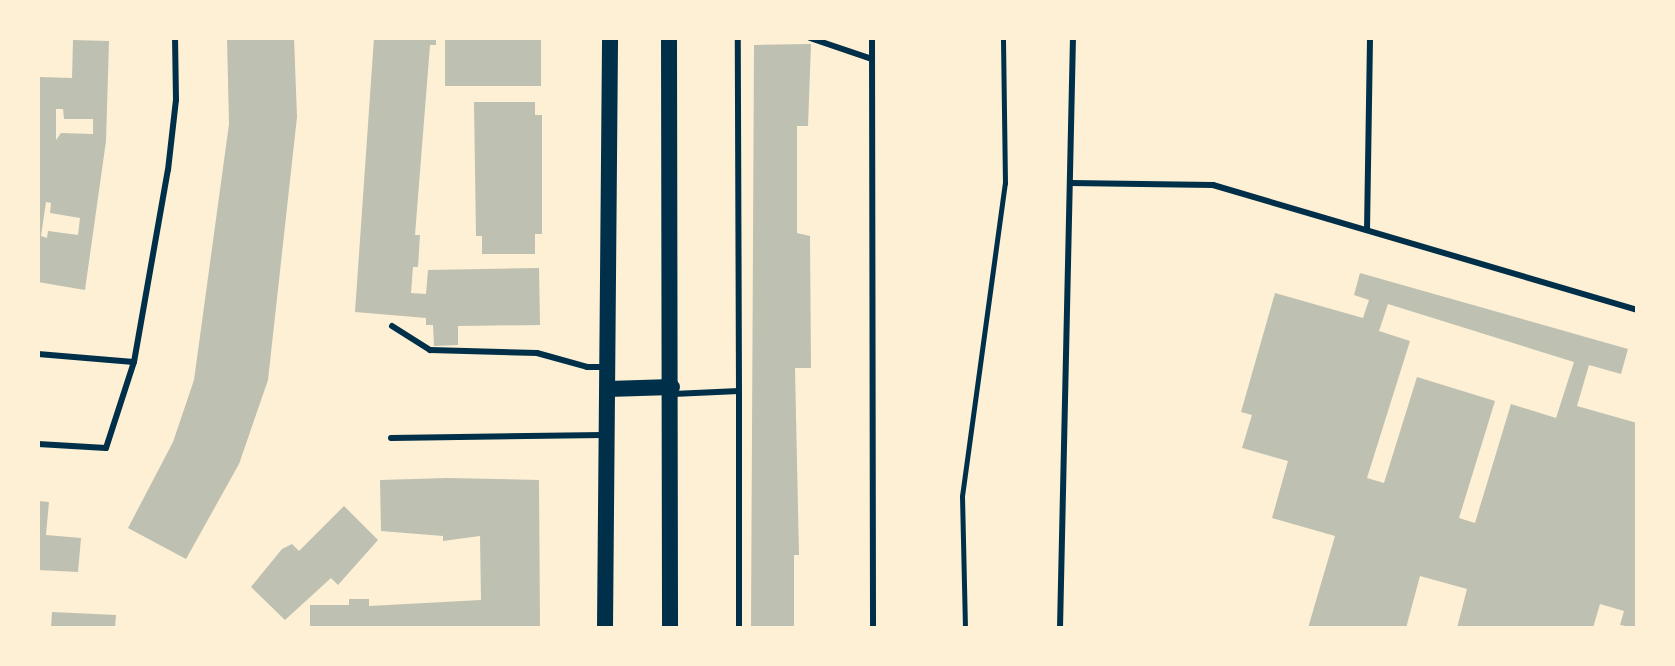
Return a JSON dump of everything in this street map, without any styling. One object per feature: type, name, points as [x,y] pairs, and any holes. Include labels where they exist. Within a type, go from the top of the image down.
[{"type":"main road","points":[[605,628],[610,38]]},
{"type":"main road","points":[[669,38],[673,390],[670,628]]},
{"type":"main road","points":[[608,389],[673,390]]},
{"type":"lane","points":[[38,444],[106,448],[134,362],[168,170],[176,100],[175,38]]},
{"type":"lane","points":[[738,38],[739,628]]},
{"type":"lane","points":[[810,38],[872,59]]},
{"type":"lane","points":[[872,38],[873,628]]},
{"type":"lane","points":[[1060,628],[1073,38]]},
{"type":"lane","points":[[1367,230],[1370,38]]},
{"type":"lane","points":[[1071,183],[1213,185],[1637,310]]},
{"type":"lane","points":[[392,326],[430,350],[537,353],[587,367],[608,367]]},
{"type":"lane","points":[[38,354],[134,362]]},
{"type":"lane","points":[[673,390],[739,391]]},
{"type":"lane","points":[[391,438],[608,435]]},
{"type":"path","points":[[965,628],[962,496],[1005,183],[1003,38]]},
{"type":"building","points":[[227,38],[294,38],[297,117],[268,380],[239,464],[186,559],[128,528],[173,442],[194,380],[229,124]]},
{"type":"building","points":[[374,38],[436,38],[436,45],[430,45],[415,235],[420,235],[418,267],[413,267],[411,293],[426,294],[428,270],[539,268],[540,325],[458,326],[458,345],[434,346],[433,325],[426,325],[426,318],[355,312]]},
{"type":"building","points":[[445,38],[541,38],[541,86],[445,86]]},
{"type":"building","points":[[73,40],[109,41],[106,141],[85,290],[38,282],[40,77],[72,78]],"holes":[[[56,109],[63,109],[64,119],[93,119],[93,134],[61,133],[56,140]],[[46,202],[51,203],[50,213],[80,218],[78,235],[48,231],[47,238],[41,236]]]},
{"type":"building","points":[[811,44],[808,126],[797,126],[797,233],[810,236],[811,368],[795,368],[799,555],[794,555],[794,628],[751,628],[754,45]]},
{"type":"building","points":[[474,102],[535,102],[535,115],[542,115],[542,234],[535,234],[535,254],[482,254],[482,236],[476,236]]},
{"type":"building","points":[[1360,273],[1628,349],[1621,374],[1589,365],[1577,406],[1637,423],[1637,628],[1620,625],[1624,611],[1600,604],[1593,628],[1457,628],[1467,589],[1420,576],[1406,628],[1308,628],[1335,536],[1272,518],[1288,461],[1242,448],[1252,415],[1241,412],[1275,293],[1363,318],[1369,300],[1354,295]],"holes":[[[1388,304],[1574,362],[1556,418],[1511,404],[1475,523],[1459,518],[1495,401],[1417,377],[1384,483],[1367,478],[1410,341],[1379,331]]]},
{"type":"building","points":[[380,480],[539,480],[540,628],[310,628],[310,605],[349,605],[349,599],[369,599],[369,606],[481,600],[480,536],[443,541],[443,536],[381,531]]},
{"type":"building","points":[[38,501],[49,502],[46,535],[81,538],[78,572],[38,570]]},
{"type":"building","points":[[344,506],[378,540],[338,585],[331,578],[285,620],[251,587],[282,549],[292,544],[299,551]]},
{"type":"building","points":[[52,612],[116,615],[115,628],[51,628]]}]
